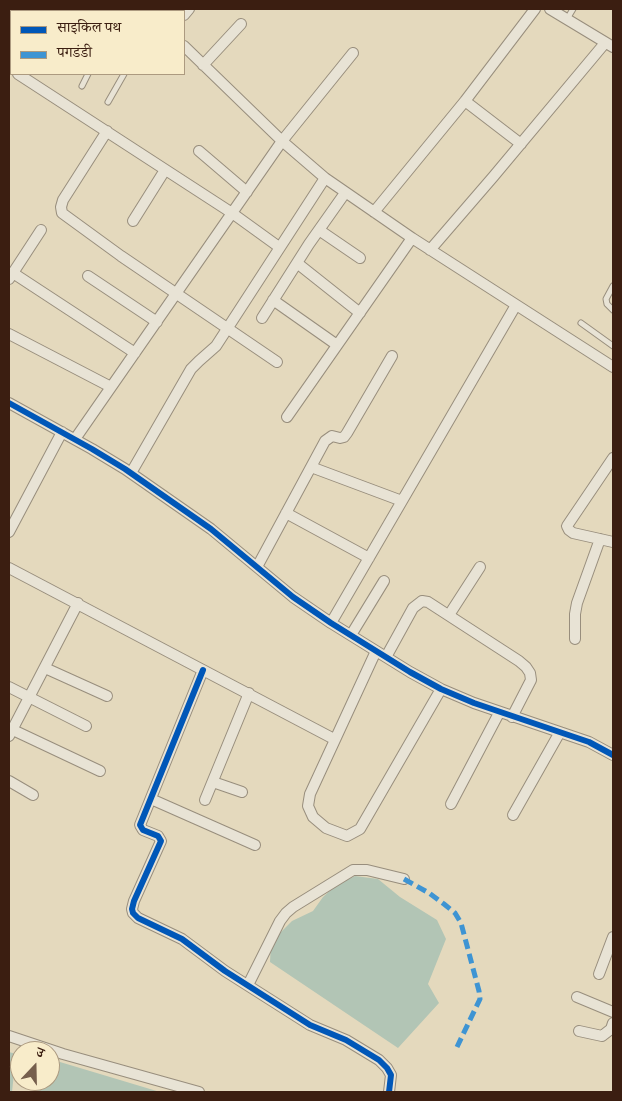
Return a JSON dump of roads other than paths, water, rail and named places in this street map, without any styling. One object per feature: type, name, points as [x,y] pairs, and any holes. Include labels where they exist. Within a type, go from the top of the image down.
[{"type":"street","points":[[374,212],[465,101],[535,9]]},
{"type":"street","points":[[430,250],[609,45],[550,9]]},
{"type":"street","points":[[203,65],[241,24]]},
{"type":"street","points":[[185,47],[282,141],[345,193],[430,250],[613,367]]},
{"type":"street","points":[[75,439],[282,141],[353,53]]},
{"type":"street","points":[[20,75],[232,212],[279,247]]},
{"type":"street","points":[[465,101],[521,144]]},
{"type":"street","points":[[107,131],[69,189],[61,207],[62,213],[121,256],[177,292],[277,362]]},
{"type":"street","points":[[199,151],[246,192]]},
{"type":"street","points":[[133,220],[166,170]]},
{"type":"street","points":[[131,473],[191,369],[216,346],[325,178]]},
{"type":"street","points":[[262,318],[272,300],[345,193]]},
{"type":"street","points":[[41,230],[11,276],[134,353]]},
{"type":"street","points":[[319,230],[360,258]]},
{"type":"street","points":[[287,416],[412,238]]},
{"type":"street","points":[[297,263],[360,313]]},
{"type":"street","points":[[88,276],[157,322]]},
{"type":"street","points":[[272,300],[337,345]]},
{"type":"street","points":[[332,623],[516,305]]},
{"type":"street","points":[[9,334],[112,387]]},
{"type":"street","points":[[257,567],[325,441],[332,436],[344,437],[392,356]]},
{"type":"street","points":[[9,403],[75,439],[131,473],[204,523],[293,597],[381,654],[441,689],[499,713],[588,742],[613,755]]},
{"type":"street","points":[[9,532],[62,432]]},
{"type":"street","points":[[613,458],[566,526],[568,530],[574,533],[613,542]]},
{"type":"street","points":[[311,466],[402,501]]},
{"type":"street","points":[[286,513],[368,558]]},
{"type":"street","points":[[575,639],[574,614],[600,539]]},
{"type":"street","points":[[449,615],[480,567]]},
{"type":"street","points":[[9,568],[249,693],[334,740]]},
{"type":"street","points":[[351,635],[384,581]]},
{"type":"street","points":[[441,689],[360,829],[347,836],[326,828],[313,817],[308,806],[310,794],[334,740],[381,654],[418,602],[422,600],[428,602],[526,667],[531,680],[512,717]]},
{"type":"street","points":[[78,603],[11,733],[100,770]]},
{"type":"street","points":[[45,668],[108,696]]},
{"type":"street","points":[[204,670],[142,822],[141,828],[158,836],[161,841],[134,901],[133,913],[138,918],[182,939],[212,962],[317,1029],[346,1040],[379,1060],[391,1075],[389,1092]]},
{"type":"street","points":[[9,687],[86,726]]},
{"type":"street","points":[[205,800],[249,693]]},
{"type":"street","points":[[451,804],[499,713]]},
{"type":"street","points":[[513,815],[560,732]]},
{"type":"street","points":[[9,781],[33,795]]},
{"type":"street","points":[[213,782],[242,792]]},
{"type":"street","points":[[151,799],[255,845]]},
{"type":"street","points":[[248,985],[280,921],[293,906],[353,870],[367,870],[404,880]]},
{"type":"street","points":[[600,974],[613,937]]},
{"type":"street","points":[[577,996],[613,1012]]},
{"type":"street","points":[[579,1031],[602,1036],[611,1029],[613,1023]]},
{"type":"street","points":[[9,1036],[198,1092]]},
{"type":"lane","points":[[567,19],[573,9]]},
{"type":"lane","points":[[82,86],[88,75]]},
{"type":"lane","points":[[108,102],[123,75]]},
{"type":"lane","points":[[613,286],[606,299],[607,304],[613,310]]},
{"type":"lane","points":[[581,322],[613,346]]}]
